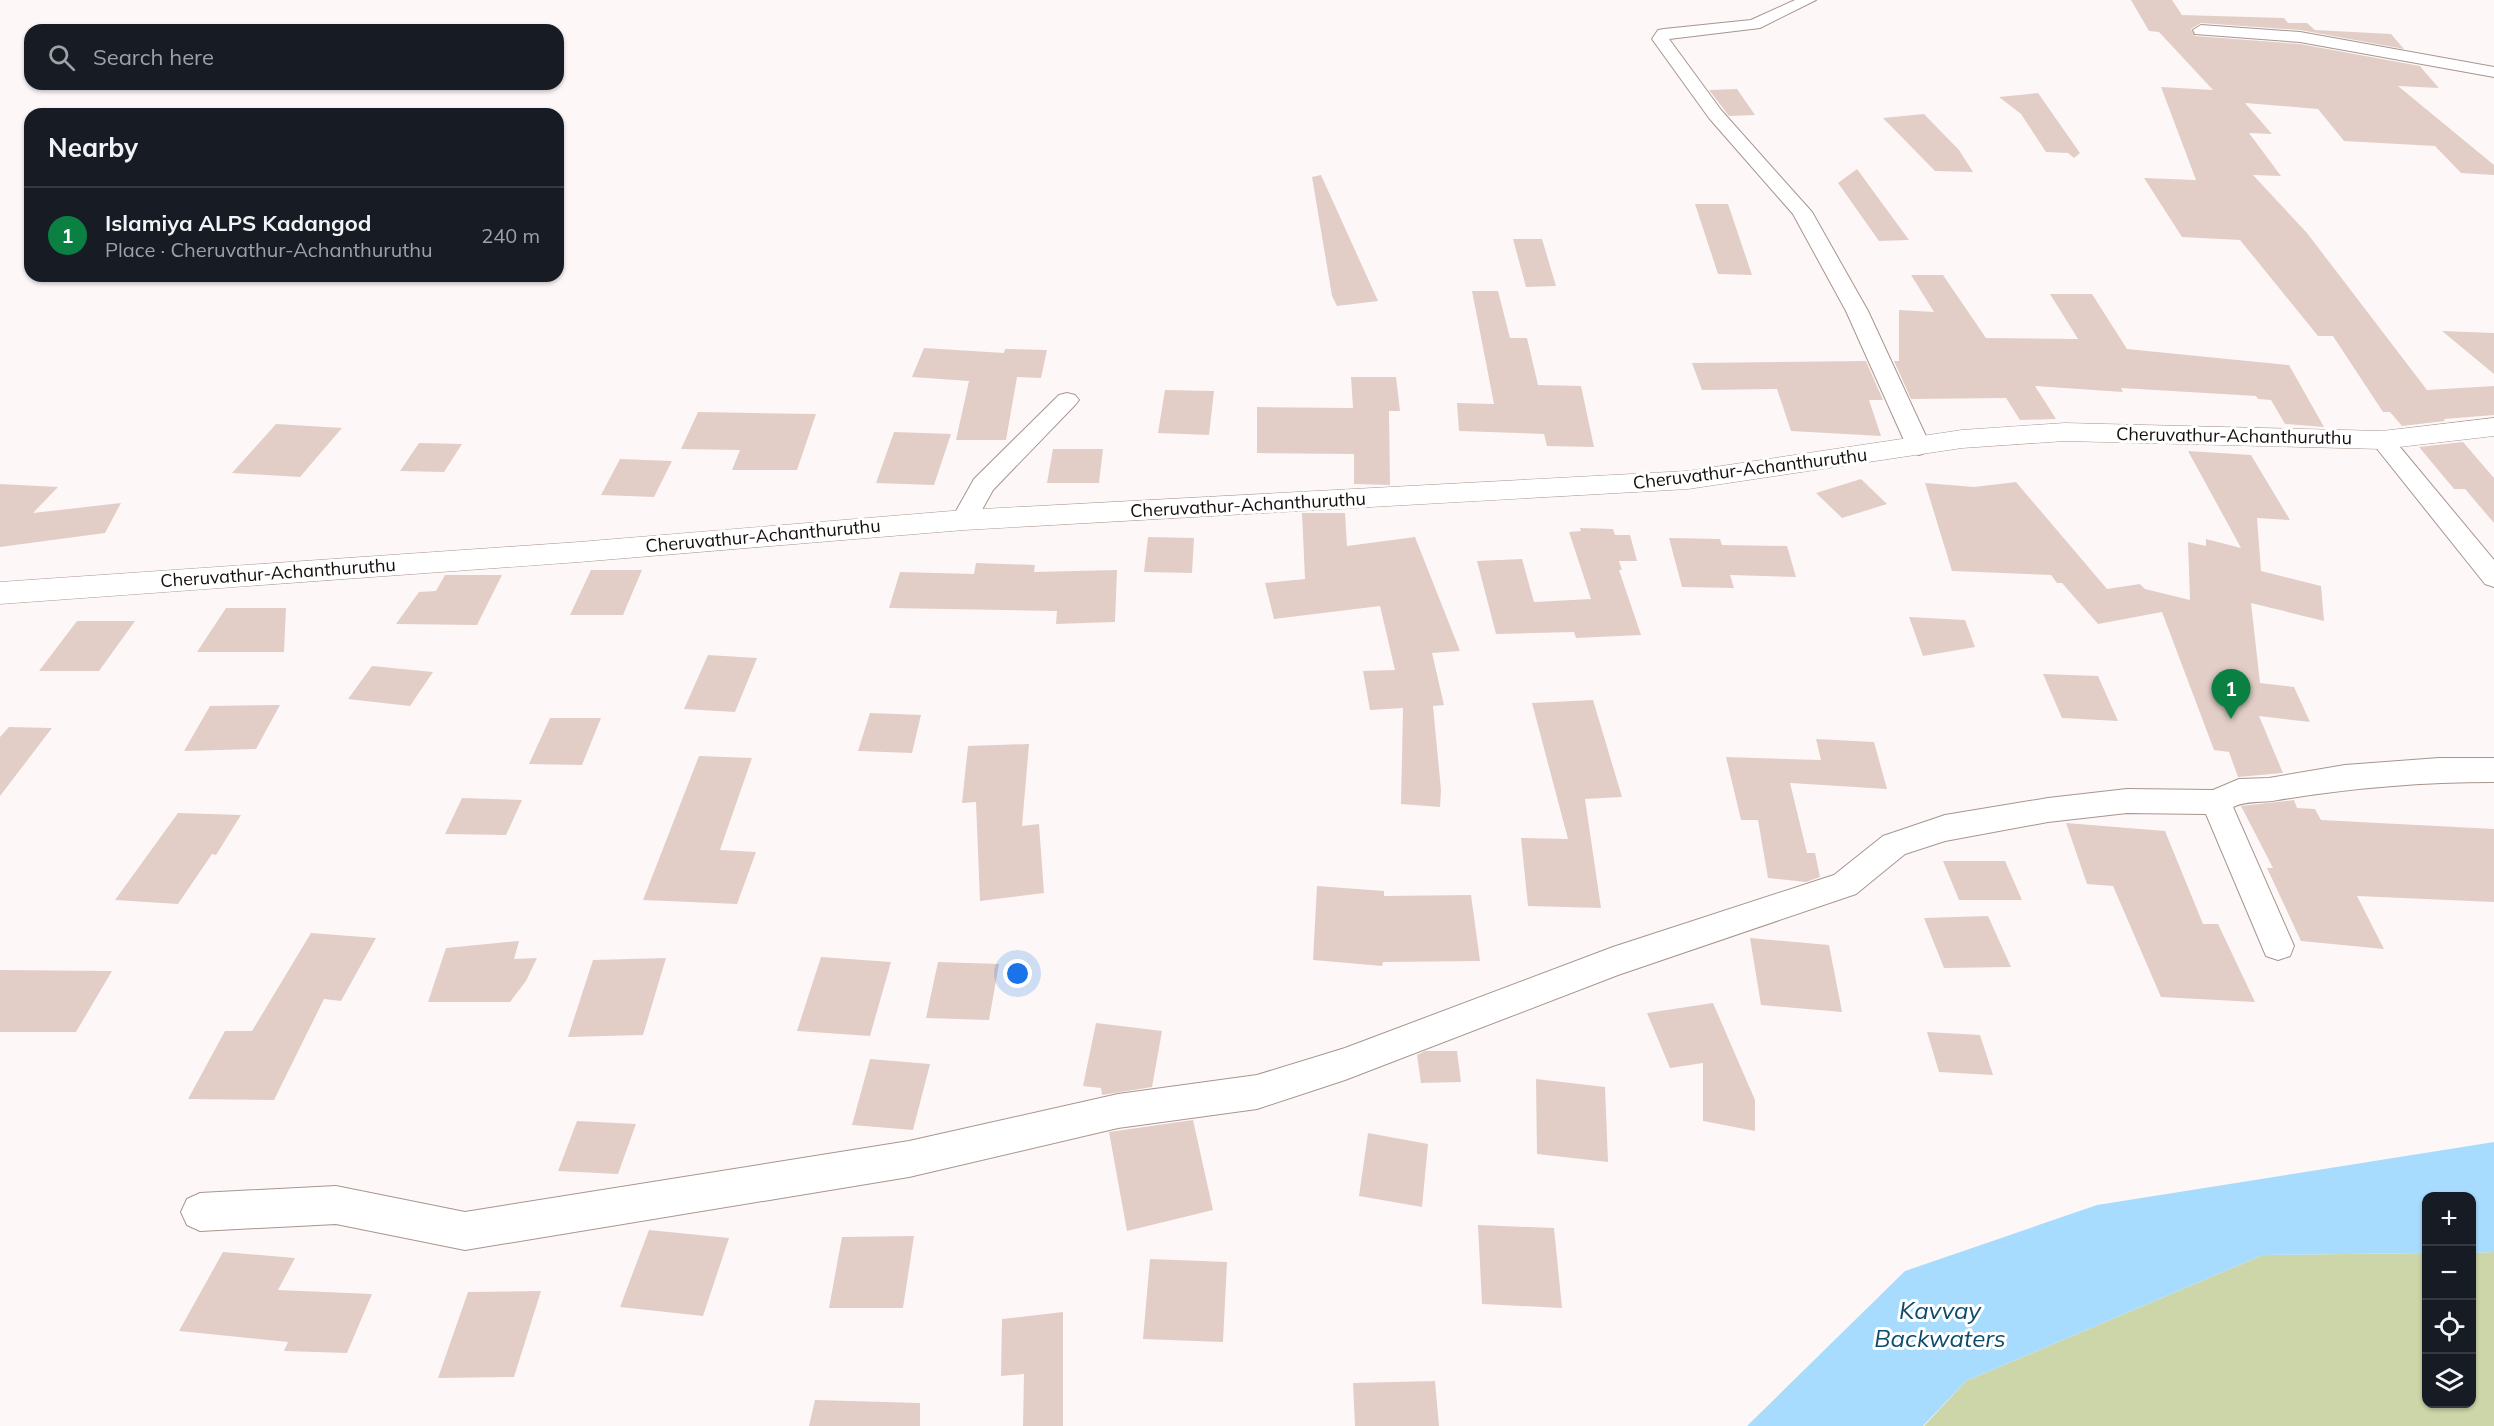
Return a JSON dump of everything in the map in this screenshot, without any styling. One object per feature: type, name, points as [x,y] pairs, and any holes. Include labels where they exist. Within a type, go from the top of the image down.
[{"type":"main road","name":"Cheruvathur-Achanthuruthu","points":[[0,593],[579,552],[964,520],[1688,480],[1962,439],[2065,432],[2382,440],[2494,427]]},
{"type":"street","points":[[1808,0],[1754,25],[1664,34],[1660,39],[1715,114],[1802,213],[1857,311],[1919,447]]},
{"type":"street","points":[[2201,30],[2300,37],[2341,46],[2411,55],[2494,72]]},
{"type":"street","points":[[964,520],[983,485],[1033,437],[1067,400]]},
{"type":"street","points":[[2382,440],[2494,578]]},
{"type":"street","points":[[200,1212],[336,1205],[465,1230],[909,1159],[1118,1111],[1257,1092],[1345,1064],[1613,962],[1845,885],[1894,845],[1945,828],[2048,810],[2127,801],[2216,802],[2239,791],[2269,790],[2345,777],[2439,770],[2494,770]]},
{"type":"street","points":[[2216,802],[2278,946]]},
{"type":"green space","points":[[2494,1252],[2494,1426],[1924,1426],[1966,1381],[2263,1255],[2422,1253],[2422,1408],[2476,1408],[2476,1253]]},
{"type":"water","name":"Kavvay Backwaters","points":[[2494,1142],[2494,1252],[2476,1253],[2476,1192],[2422,1192],[2422,1253],[2263,1255],[1966,1381],[1923,1426],[1747,1426],[1905,1271],[2097,1205]]},
{"type":"building","points":[[2131,0],[2172,0],[2182,15],[2284,18],[2288,23],[2307,23],[2315,30],[2391,34],[2404,49],[2300,30],[2201,23],[2191,29],[2195,36],[2300,44],[2420,66],[2439,88],[2398,86],[2494,165],[2494,175],[2461,173],[2435,146],[2344,141],[2318,109],[2245,103],[2272,134],[2249,133],[2281,176],[2253,175],[2307,233],[2427,390],[2494,386],[2494,415],[2444,419],[2445,421],[2402,426],[2390,412],[2383,412],[2333,336],[2318,336],[2240,240],[2182,237],[2144,178],[2196,180],[2161,87],[2213,90],[2159,32],[2149,31]]},
{"type":"building","points":[[1737,89],[1755,115],[1729,116],[1709,90]]},
{"type":"building","points":[[2038,93],[2080,153],[2074,158],[2068,153],[2046,152],[2021,114],[1999,97]]},
{"type":"building","points":[[1924,114],[1959,150],[1973,172],[1935,171],[1883,118]]},
{"type":"building","points":[[1857,169],[1909,240],[1879,241],[1838,183]]},
{"type":"building","points":[[1321,175],[1378,301],[1337,306],[1332,296],[1312,177]]},
{"type":"building","points":[[1695,204],[1728,204],[1752,275],[1718,274]]},
{"type":"building","points":[[1513,239],[1542,239],[1556,286],[1526,287]]},
{"type":"building","points":[[1911,275],[1943,275],[1986,338],[2078,339],[2050,294],[2092,294],[2127,349],[2289,365],[2324,427],[2285,424],[2271,400],[2258,399],[2256,396],[2121,388],[2123,392],[2035,386],[2056,419],[2020,420],[2006,398],[1911,399],[1894,361],[1899,361],[1899,310],[1934,312]]},
{"type":"building","points":[[1472,291],[1498,291],[1510,338],[1527,338],[1538,385],[1581,386],[1594,447],[1547,446],[1544,434],[1459,431],[1457,403],[1494,404]]},
{"type":"building","points":[[2442,331],[2494,333],[2494,374]]},
{"type":"building","points":[[924,348],[1004,353],[1005,349],[1047,350],[1041,378],[1017,377],[1006,440],[956,440],[969,381],[912,377]]},
{"type":"building","points":[[1866,361],[1883,400],[1869,400],[1881,436],[1791,431],[1777,389],[1702,390],[1692,363]]},
{"type":"building","points":[[1351,377],[1396,377],[1400,411],[1389,411],[1390,485],[1354,484],[1354,454],[1257,453],[1257,407],[1353,408]]},
{"type":"building","points":[[1165,390],[1214,391],[1209,435],[1158,433]]},
{"type":"building","points":[[698,412],[816,414],[797,470],[732,470],[740,450],[681,449]]},
{"type":"building","points":[[276,424],[342,428],[300,477],[232,473]]},
{"type":"building","points":[[894,432],[951,434],[934,485],[876,483]]},
{"type":"building","points":[[2463,442],[2494,478],[2494,523],[2465,489],[2454,489],[2419,447]]},
{"type":"building","points":[[419,443],[462,444],[444,472],[400,471]]},
{"type":"building","points":[[1053,449],[1103,449],[1099,483],[1047,483]]},
{"type":"building","points":[[2188,451],[2251,455],[2290,520],[2257,518],[2261,571],[2321,586],[2324,621],[2251,603],[2260,683],[2294,687],[2310,722],[2259,716],[2283,773],[2238,777],[2229,752],[2214,750],[2162,612],[2098,624],[2062,583],[2057,583],[2051,575],[1952,571],[1925,483],[1974,487],[2016,482],[2107,589],[2140,584],[2145,589],[2190,600],[2188,542],[2206,546],[2206,539],[2241,548]]},
{"type":"building","points":[[620,459],[672,461],[654,497],[601,495]]},
{"type":"building","points":[[1861,479],[1887,504],[1842,518],[1816,493]]},
{"type":"building","points":[[0,484],[58,487],[33,513],[121,503],[105,533],[0,547]]},
{"type":"building","points":[[1302,513],[1345,513],[1347,546],[1415,537],[1460,651],[1432,653],[1444,705],[1433,706],[1441,790],[1440,807],[1401,804],[1403,708],[1370,710],[1363,671],[1395,670],[1380,606],[1274,619],[1265,583],[1305,579]]},
{"type":"building","points":[[1580,528],[1613,529],[1615,535],[1630,535],[1637,561],[1619,561],[1622,570],[1619,570],[1641,635],[1576,638],[1574,632],[1496,634],[1477,561],[1522,559],[1534,602],[1591,599],[1569,532],[1581,531]]},
{"type":"building","points":[[1148,537],[1194,538],[1192,573],[1144,572]]},
{"type":"building","points":[[1669,538],[1720,539],[1722,545],[1787,546],[1796,577],[1730,575],[1734,588],[1682,587]]},
{"type":"building","points":[[976,563],[1035,565],[1034,572],[1117,570],[1115,622],[1056,624],[1057,611],[889,608],[900,572],[974,574]]},
{"type":"building","points":[[591,570],[642,570],[623,615],[570,615]]},
{"type":"building","points":[[445,575],[502,575],[477,625],[396,624],[419,592],[436,591]]},
{"type":"building","points":[[226,608],[286,608],[284,652],[197,652]]},
{"type":"building","points":[[1909,617],[1965,620],[1975,647],[1923,656]]},
{"type":"building","points":[[77,621],[135,621],[99,671],[39,671]]},
{"type":"building","points":[[708,655],[757,658],[735,712],[684,709]]},
{"type":"building","points":[[372,666],[433,672],[410,706],[348,699]]},
{"type":"building","points":[[2043,674],[2098,676],[2118,721],[2062,718]]},
{"type":"building","points":[[1593,700],[1622,797],[1585,799],[1601,908],[1528,906],[1521,838],[1568,839],[1532,703]]},
{"type":"building","points":[[280,705],[256,749],[184,751],[210,706]]},
{"type":"building","points":[[870,713],[921,715],[912,753],[858,751]]},
{"type":"building","points":[[550,718],[601,718],[582,765],[529,764]]},
{"type":"building","points":[[9,727],[52,728],[0,796],[0,737]]},
{"type":"building","points":[[1816,739],[1874,742],[1887,789],[1790,783],[1807,853],[1815,853],[1820,877],[1806,882],[1768,878],[1758,820],[1741,820],[1726,757],[1821,760]]},
{"type":"building","points":[[1029,744],[1022,826],[1039,824],[1044,893],[980,901],[976,802],[962,803],[968,746]]},
{"type":"building","points":[[699,756],[752,758],[720,850],[756,852],[737,904],[643,900]]},
{"type":"building","points":[[462,798],[522,800],[506,835],[445,834]]},
{"type":"building","points":[[2294,800],[2297,808],[2315,809],[2321,820],[2494,829],[2494,902],[2357,896],[2384,949],[2301,941],[2267,868],[2273,868],[2241,806]]},
{"type":"building","points":[[178,813],[241,815],[216,855],[212,854],[178,904],[115,900]]},
{"type":"building","points":[[2066,823],[2165,831],[2203,924],[2218,924],[2255,1002],[2161,997],[2113,886],[2087,884]]},
{"type":"building","points":[[1943,861],[2005,861],[2022,900],[1959,900]]},
{"type":"building","points":[[1317,886],[1384,891],[1384,896],[1471,895],[1480,961],[1383,962],[1382,966],[1313,960]]},
{"type":"building","points":[[1988,916],[2011,967],[1944,968],[1924,918]]},
{"type":"building","points":[[311,933],[376,938],[341,1001],[324,999],[274,1100],[188,1099],[225,1031],[252,1031]]},
{"type":"building","points":[[1750,938],[1829,945],[1842,1012],[1761,1005]]},
{"type":"building","points":[[519,941],[514,959],[537,958],[526,981],[510,1002],[428,1002],[446,948]]},
{"type":"building","points":[[821,957],[891,962],[870,1036],[797,1031]]},
{"type":"building","points":[[666,958],[643,1035],[568,1037],[593,960]]},
{"type":"building","points":[[938,962],[999,964],[989,1020],[926,1018]]},
{"type":"building","points":[[0,970],[112,971],[76,1032],[0,1032]]},
{"type":"building","points":[[1713,1003],[1755,1100],[1755,1131],[1703,1121],[1703,1063],[1670,1068],[1647,1013]]},
{"type":"building","points":[[1096,1023],[1162,1031],[1152,1087],[1102,1095],[1101,1088],[1083,1086]]},
{"type":"building","points":[[1927,1032],[1980,1035],[1993,1075],[1939,1072]]},
{"type":"building","points":[[1425,1051],[1457,1051],[1461,1082],[1421,1083],[1417,1055]]},
{"type":"building","points":[[870,1059],[930,1064],[913,1130],[852,1125]]},
{"type":"building","points":[[1536,1079],[1605,1087],[1608,1162],[1537,1154]]},
{"type":"building","points":[[1193,1120],[1213,1210],[1127,1231],[1109,1132]]},
{"type":"building","points":[[577,1121],[636,1124],[618,1174],[558,1171]]},
{"type":"building","points":[[1368,1133],[1428,1144],[1422,1207],[1359,1196]]},
{"type":"building","points":[[1478,1225],[1554,1228],[1562,1308],[1482,1304]]},
{"type":"building","points":[[649,1230],[729,1238],[703,1316],[620,1307]]},
{"type":"building","points":[[914,1236],[903,1308],[829,1308],[842,1237]]},
{"type":"building","points":[[223,1252],[295,1258],[278,1290],[372,1294],[347,1353],[284,1351],[288,1342],[179,1331]]},
{"type":"building","points":[[1150,1259],[1227,1262],[1223,1342],[1143,1339]]},
{"type":"building","points":[[541,1291],[514,1377],[438,1378],[468,1292]]},
{"type":"building","points":[[1063,1312],[1063,1426],[1023,1426],[1024,1374],[1001,1376],[1002,1319]]},
{"type":"building","points":[[1435,1381],[1439,1426],[1355,1426],[1353,1383]]},
{"type":"building","points":[[815,1400],[920,1403],[920,1426],[809,1426]]},
{"type":"place","name":"Islamiya ALPS Kadangod","points":[[2231,719]]}]
